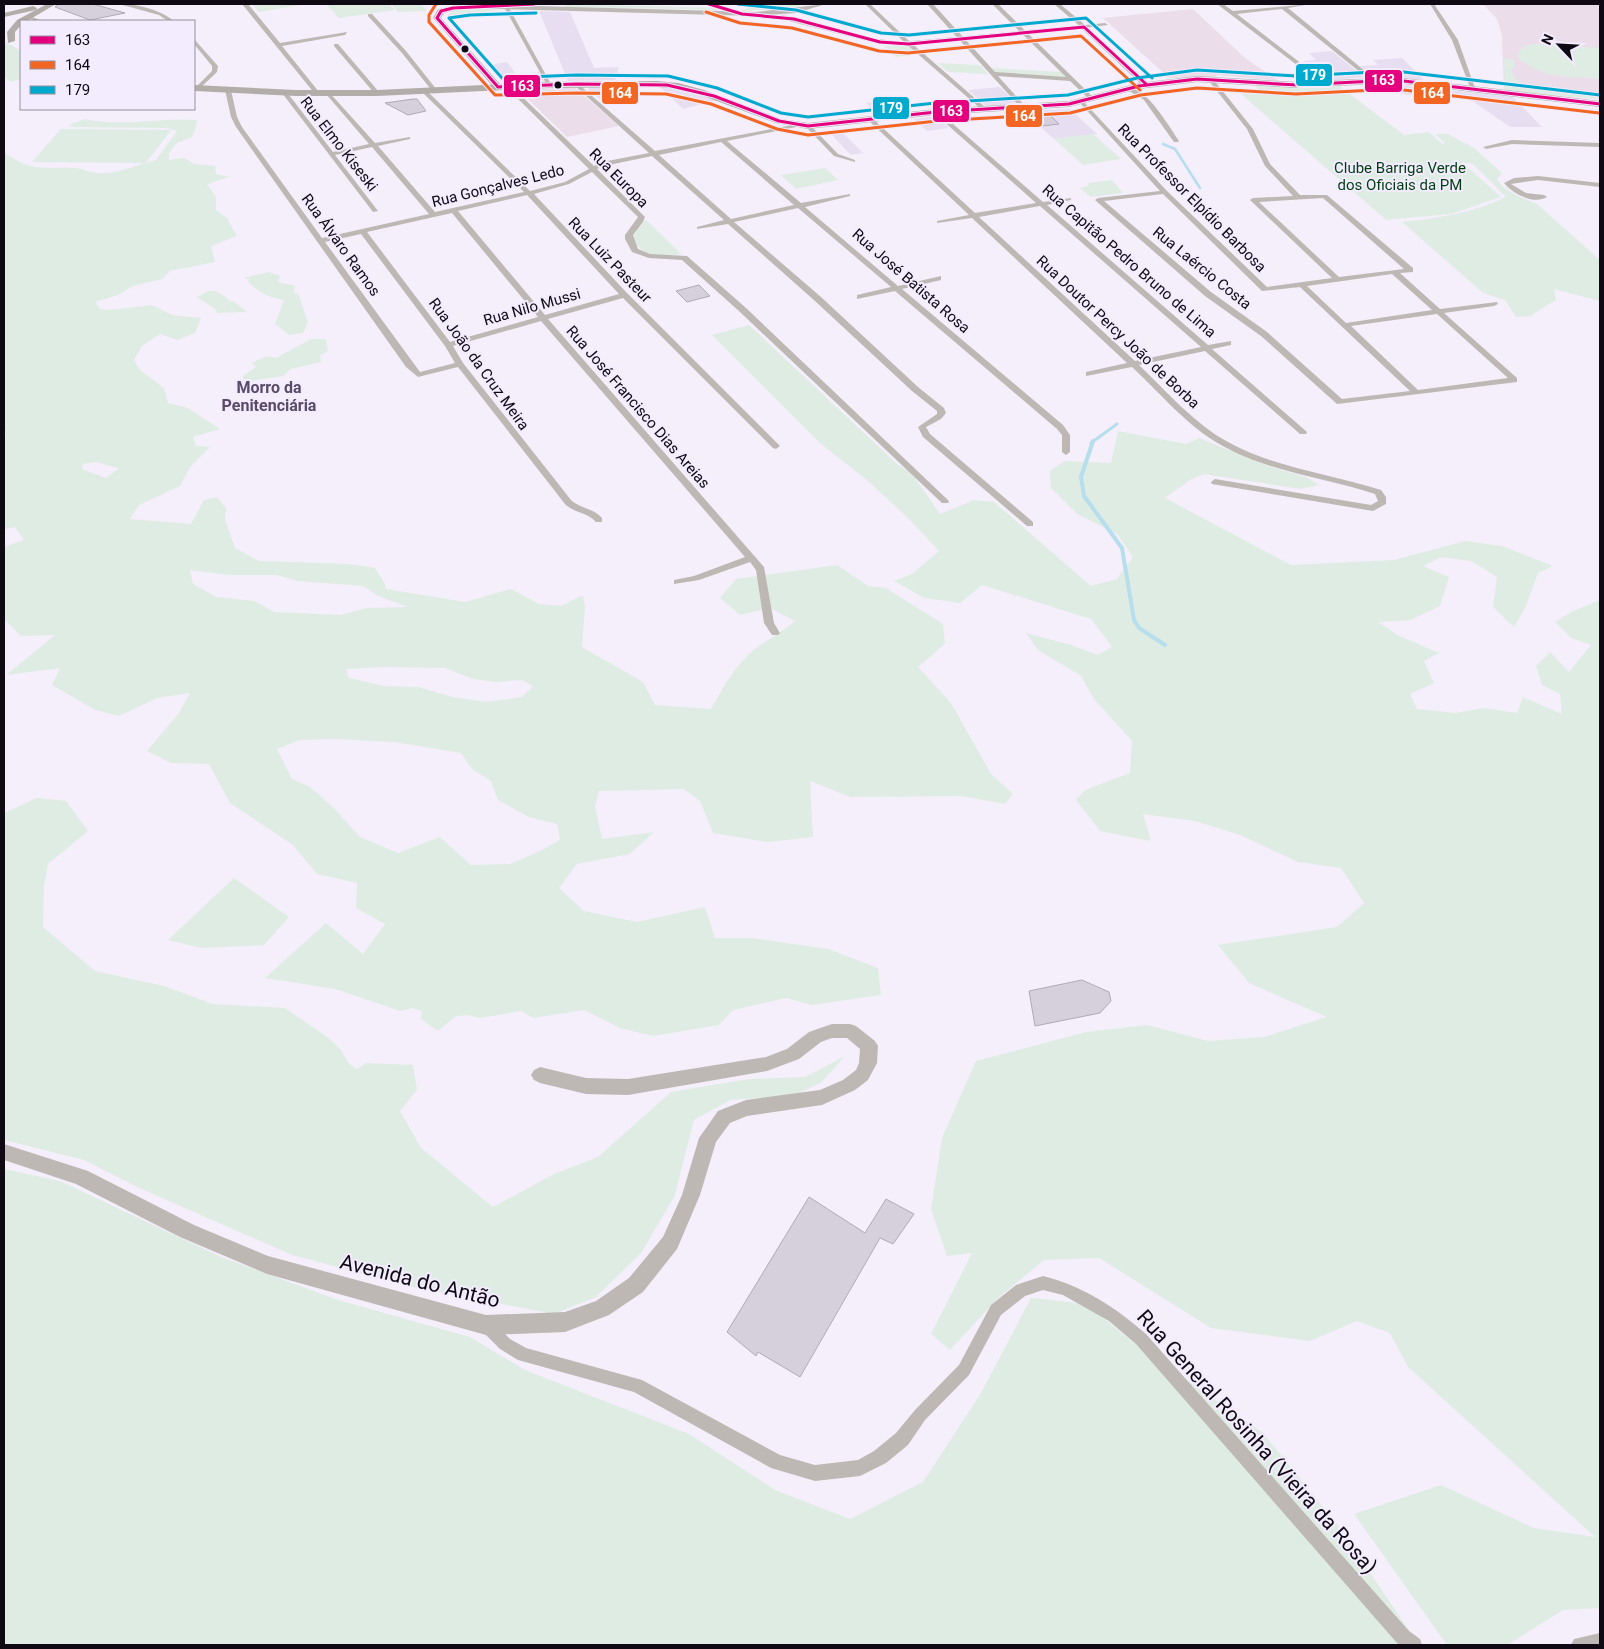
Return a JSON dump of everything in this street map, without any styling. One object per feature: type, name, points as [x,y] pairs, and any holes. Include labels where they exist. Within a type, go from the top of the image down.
[{"type":"main road","points":[[4,16],[25,11],[42,4]]},
{"type":"main road","points":[[24,20],[52,4]]},
{"type":"main road","points":[[4,16],[13,17],[19,23]]},
{"type":"main road","points":[[4,28],[19,23]]},
{"type":"main road","points":[[19,23],[7,38],[20,46]]},
{"type":"main road","points":[[196,88],[317,93],[377,93],[425,92],[508,86],[657,84],[678,86],[714,96],[769,117],[796,125],[808,126],[936,112],[1082,102],[1128,88],[1173,81],[1211,80],[1325,84],[1373,80],[1408,81],[1600,104]]},
{"type":"street","points":[[122,4],[161,14],[169,20]]},
{"type":"street","points":[[245,4],[317,93]]},
{"type":"street","points":[[756,14],[822,4]]},
{"type":"street","points":[[867,4],[983,108]]},
{"type":"street","points":[[930,4],[1023,107]]},
{"type":"street","points":[[995,4],[1092,99]]},
{"type":"street","points":[[1057,4],[1146,84]]},
{"type":"street","points":[[1220,4],[1325,84]]},
{"type":"street","points":[[1233,13],[1309,4]]},
{"type":"street","points":[[1432,4],[1454,40],[1474,90]]},
{"type":"street","points":[[498,87],[437,18],[437,14],[455,6],[505,6],[756,14],[784,17],[817,24],[880,42],[910,44],[1105,25]]},
{"type":"street","points":[[505,6],[550,85]]},
{"type":"street","points":[[803,7],[817,24]]},
{"type":"street","points":[[1283,7],[1373,80]]},
{"type":"street","points":[[370,15],[404,52],[435,91]]},
{"type":"street","points":[[31,16],[38,20]]},
{"type":"street","points":[[279,45],[345,33]]},
{"type":"street","points":[[195,42],[216,66],[215,71],[196,88]]},
{"type":"street","points":[[336,45],[377,93]]},
{"type":"street","points":[[987,67],[1064,71]]},
{"type":"street","points":[[994,74],[1072,79]]},
{"type":"street","points":[[1211,80],[1250,129],[1267,165],[1298,198]]},
{"type":"street","points":[[576,84],[779,266],[814,295],[940,410],[942,413],[940,416],[927,421],[922,427],[926,435],[1030,524]]},
{"type":"street","name":"Rua Europa","points":[[508,86],[642,218],[629,234],[629,239],[635,250],[649,256],[684,258],[737,305],[945,501]]},
{"type":"street","points":[[1128,88],[1146,99],[1176,141]]},
{"type":"street","name":"Rua Álvaro Ramos","points":[[228,90],[236,123],[418,375],[460,364]]},
{"type":"street","name":"Rua Elmo Kiseski","points":[[284,92],[375,211]]},
{"type":"street","name":"Rua Luiz Pasteur","points":[[425,92],[528,193],[624,296],[776,446]]},
{"type":"street","points":[[328,93],[434,215]]},
{"type":"street","name":"Rua Professor Elpídio Barbosa","points":[[1082,102],[1165,192],[1265,289],[1301,284]]},
{"type":"street","name":"Rua Capitão Pedro Bruno de Lima","points":[[936,112],[1303,432]]},
{"type":"street","name":"Rua Doutor Percy João de Borba","points":[[870,119],[1212,437],[1277,464],[1378,492],[1383,502],[1373,508],[1215,482]]},
{"type":"street","name":"Rua Gonçalves Ledo","points":[[320,241],[567,183],[602,164],[796,125]]},
{"type":"street","points":[[808,126],[836,155],[853,161]]},
{"type":"street","points":[[331,154],[408,138]]},
{"type":"street","name":"Rua José Batista Rosa","points":[[722,140],[802,206],[1060,428],[1066,435],[1066,452]]},
{"type":"street","points":[[1486,146],[1512,142],[1600,145]]},
{"type":"street","points":[[1544,197],[1530,197],[1511,187],[1508,182],[1533,179],[1600,184]]},
{"type":"street","name":"Rua Laércio Costa","points":[[1165,192],[1098,200],[1215,300],[1264,334],[1340,402],[1416,392]]},
{"type":"street","points":[[699,228],[848,195]]},
{"type":"street","points":[[1301,284],[1337,280],[1410,270],[1325,196],[1253,200],[1337,280]]},
{"type":"street","points":[[939,222],[1069,199]]},
{"type":"street","name":"Rua José Francisco Dias Areias","points":[[453,210],[543,318],[763,573],[768,620],[775,633]]},
{"type":"street","name":"Rua João da Cruz Meira","points":[[363,231],[448,345],[460,364],[567,501],[576,508],[591,511],[599,520]]},
{"type":"street","points":[[1301,284],[1416,392],[1514,380],[1394,272]]},
{"type":"street","points":[[860,297],[938,278]]},
{"type":"street","name":"Rua Nilo Mussi","points":[[448,345],[624,296]]},
{"type":"street","points":[[1345,326],[1494,304]]},
{"type":"street","points":[[1089,374],[1228,343]]},
{"type":"street","points":[[677,582],[713,572],[751,558]]},
{"type":"street","name":"Avenida do Antão","points":[[4,1152],[81,1177],[187,1231],[267,1265],[486,1326],[565,1322],[602,1308],[636,1285],[670,1243],[691,1194],[708,1138],[724,1118],[746,1108],[822,1097],[848,1085],[862,1075],[868,1063],[869,1046],[862,1038],[850,1031],[832,1031],[815,1036],[793,1054],[767,1064],[628,1088],[586,1086],[540,1075]]},
{"type":"street","name":"Rua General Rosinha (Vieira da Rosa)","points":[[486,1326],[505,1344],[523,1355],[637,1385],[777,1462],[815,1473],[860,1468],[880,1457],[902,1439],[920,1415],[964,1370],[996,1310],[1020,1290],[1043,1283],[1066,1289],[1114,1316],[1141,1339],[1403,1637],[1414,1645]]},
{"type":"street","points":[[1580,1645],[1600,1642]]},
{"type":"shaded area","points":[[1483,4],[1600,4],[1600,99],[1504,91],[1502,35],[1497,19]]},
{"type":"shaded area","points":[[1193,9],[1246,59],[1279,81],[1218,75],[1213,78],[1169,78],[1103,18]]},
{"type":"shaded area","points":[[539,11],[570,12],[594,68],[619,67],[615,80],[568,81]]},
{"type":"shaded area","points":[[1332,51],[1364,77],[1327,81],[1303,61],[1316,60],[1309,53]]},
{"type":"shaded area","points":[[1402,58],[1424,80],[1373,76],[1360,66],[1378,65],[1373,60]]},
{"type":"shaded area","points":[[507,62],[516,74],[539,72],[545,82],[506,84],[490,65]]},
{"type":"shaded area","points":[[1385,83],[1513,97],[1542,127],[1510,127],[1471,100],[1401,94]]},
{"type":"shaded area","points":[[590,87],[614,87],[619,101],[605,104],[588,89]]},
{"type":"shaded area","points":[[660,87],[680,90],[717,100],[683,109]]},
{"type":"shaded area","points":[[1000,87],[1020,107],[987,107],[968,90]]},
{"type":"shaded area","points":[[575,88],[619,126],[567,137],[518,89]]},
{"type":"shaded area","points":[[898,98],[911,111],[877,114],[866,103]]},
{"type":"shaded area","points":[[1070,109],[1097,134],[1054,139],[1022,111]]},
{"type":"shaded area","points":[[936,116],[949,128],[927,131],[914,119]]},
{"type":"shaded area","points":[[839,129],[863,153],[851,155],[828,131]]},
{"type":"green space","points":[[252,4],[307,4],[259,12]]},
{"type":"green space","points":[[326,4],[389,4],[395,10],[339,18]]},
{"type":"green space","points":[[391,4],[421,4],[427,11],[398,12]]},
{"type":"green space","points":[[566,4],[719,8],[725,10],[564,7]]},
{"type":"green space","points":[[762,4],[799,4],[799,8],[739,11]]},
{"type":"green space","points":[[461,8],[503,10],[471,13],[473,16],[448,16],[451,11]]},
{"type":"green space","points":[[4,41],[20,50],[20,79],[11,82],[4,77]]},
{"type":"green space","points":[[1536,44],[1600,48],[1600,79],[1556,76],[1535,69],[1518,57],[1519,51],[1524,46]]},
{"type":"green space","points":[[884,46],[910,46],[917,54],[896,57]]},
{"type":"green space","points":[[1504,59],[1514,60],[1515,65],[1511,71],[1518,81],[1525,86],[1571,90],[1600,96],[1600,99],[1505,91]]},
{"type":"green space","points":[[938,63],[980,65],[988,74],[948,72]]},
{"type":"green space","points":[[992,68],[1061,72],[1067,78],[997,74]]},
{"type":"green space","name":"Clube Barriga Verde dos Oficiais da PM","points":[[1256,86],[1295,88],[1339,86],[1404,135],[1429,132],[1442,144],[1445,143],[1435,134],[1448,134],[1474,148],[1502,173],[1497,179],[1503,187],[1537,204],[1600,260],[1600,301],[1554,289],[1556,300],[1530,316],[1516,317],[1505,300],[1483,293],[1402,222],[1442,217],[1468,211],[1506,197],[1473,164],[1462,162],[1501,197],[1451,214],[1386,220],[1241,94],[1259,91]]},
{"type":"green space","points":[[85,119],[112,123],[197,120],[192,137],[177,143],[169,153],[169,160],[184,158],[195,164],[215,166],[216,174],[229,177],[207,184],[216,197],[216,210],[227,218],[237,236],[211,246],[215,262],[170,271],[162,279],[133,286],[118,295],[95,302],[100,309],[110,310],[152,305],[172,315],[201,318],[195,333],[177,340],[160,334],[142,346],[134,360],[140,370],[164,388],[168,403],[188,408],[220,429],[193,437],[196,446],[210,447],[190,467],[180,486],[139,505],[130,519],[191,524],[204,500],[217,497],[226,508],[225,520],[235,548],[259,561],[348,564],[375,568],[386,589],[465,602],[511,589],[539,604],[561,606],[583,595],[585,607],[582,647],[643,682],[655,705],[711,709],[732,674],[747,656],[795,621],[770,608],[740,615],[720,598],[736,579],[837,565],[868,586],[886,588],[943,624],[945,644],[918,667],[951,703],[991,774],[1013,794],[1005,804],[961,796],[850,797],[810,781],[813,837],[767,842],[713,833],[700,801],[684,789],[599,791],[595,806],[602,839],[654,832],[630,854],[577,864],[559,888],[584,911],[637,922],[705,907],[715,938],[752,938],[828,949],[878,968],[881,995],[812,1005],[786,998],[733,1010],[719,1025],[653,1036],[620,1028],[584,1010],[533,1018],[521,1011],[480,1018],[468,1015],[456,1016],[438,1031],[421,1019],[422,1011],[412,1008],[400,1011],[335,989],[265,978],[326,923],[363,954],[385,924],[356,908],[357,883],[317,874],[293,845],[230,803],[209,764],[171,763],[147,751],[179,713],[190,693],[157,698],[119,716],[95,710],[52,685],[60,668],[6,675],[55,635],[21,636],[4,619],[4,547],[24,540],[15,527],[4,529],[4,443],[6,431],[4,431],[4,152],[29,166],[76,168],[96,173],[110,173],[144,163],[32,162],[61,129],[171,130],[146,163],[156,160],[177,131],[166,128],[72,127],[69,125]],"holes":[[[96,462],[118,469],[106,478],[82,469],[83,464]],[[190,570],[229,575],[277,575],[298,581],[363,586],[380,597],[408,607],[367,608],[341,615],[274,612],[255,601],[216,597],[193,584]],[[383,667],[445,668],[473,679],[496,682],[522,680],[533,686],[522,697],[486,702],[453,697],[418,687],[384,686],[349,678],[346,669]],[[337,739],[394,742],[461,753],[472,769],[491,781],[498,800],[529,817],[557,824],[560,840],[510,864],[471,865],[440,837],[398,853],[360,837],[334,808],[310,787],[292,779],[277,749],[300,740]]]},
{"type":"green space","points":[[1093,134],[1121,159],[1083,165],[1054,139]]},
{"type":"green space","points":[[825,168],[838,180],[796,189],[781,175]]},
{"type":"green space","points":[[1112,180],[1123,193],[1091,197],[1080,188],[1088,186],[1089,183]]},
{"type":"green space","points":[[646,220],[681,254],[666,256],[652,254],[641,249],[633,237]]},
{"type":"green space","points":[[269,272],[280,276],[278,282],[295,286],[294,293],[299,295],[308,323],[303,333],[289,335],[275,324],[284,300],[264,294],[248,281],[249,279],[243,278]]},
{"type":"green space","points":[[208,291],[216,291],[231,301],[217,308],[233,301],[247,312],[217,313],[215,309],[197,297]]},
{"type":"green space","points":[[749,325],[898,465],[911,472],[940,514],[974,500],[994,502],[1091,586],[1117,579],[1133,557],[1117,534],[1077,514],[1051,488],[1050,471],[1064,461],[1111,463],[1118,431],[1186,444],[1199,438],[1268,466],[1306,477],[1319,485],[1301,489],[1204,474],[1190,480],[1165,498],[1291,565],[1394,560],[1465,541],[1502,546],[1553,566],[1538,573],[1526,606],[1514,627],[1493,607],[1497,577],[1471,561],[1441,557],[1423,566],[1449,577],[1440,606],[1411,620],[1378,622],[1399,636],[1439,653],[1424,661],[1434,683],[1410,694],[1417,709],[1455,713],[1483,708],[1517,713],[1523,697],[1562,714],[1560,694],[1542,685],[1536,666],[1550,652],[1569,672],[1591,645],[1571,638],[1555,622],[1573,611],[1600,600],[1600,1608],[1563,1610],[1507,1645],[1447,1645],[1354,1514],[1441,1485],[1534,1528],[1595,1537],[1408,1367],[1390,1333],[1357,1321],[1310,1341],[1211,1328],[1099,1258],[1044,1260],[998,1298],[950,1350],[931,1334],[972,1253],[947,1256],[931,1209],[942,1138],[976,1061],[1086,1032],[1147,1025],[1208,1041],[1264,1037],[1327,1017],[1249,983],[1218,945],[1337,927],[1364,903],[1341,868],[1298,862],[1240,835],[1195,821],[1143,814],[1151,841],[1100,831],[1076,800],[1085,790],[1130,773],[1132,741],[1094,699],[1081,676],[1038,650],[1026,633],[1071,645],[1098,655],[1112,647],[1091,619],[982,585],[960,603],[924,598],[894,581],[912,574],[939,551],[908,518],[868,481],[820,443],[712,335]]},
{"type":"green space","points":[[311,339],[326,339],[328,351],[320,355],[321,362],[291,369],[283,376],[245,382],[243,376],[256,367],[252,363],[264,358],[276,358]]},
{"type":"green space","points":[[37,798],[66,801],[88,831],[48,864],[44,885],[43,927],[95,971],[164,986],[213,1004],[285,1008],[330,1039],[341,1050],[349,1064],[357,1069],[366,1063],[413,1065],[417,1090],[400,1111],[421,1148],[493,1207],[554,1174],[598,1157],[671,1092],[749,1079],[805,1077],[845,1056],[821,1083],[792,1096],[730,1100],[694,1120],[675,1195],[642,1252],[596,1297],[554,1314],[413,1287],[292,1255],[137,1187],[84,1160],[4,1140],[4,813]]},
{"type":"green space","points":[[234,878],[289,917],[264,945],[202,948],[168,940]]},
{"type":"green space","points":[[4,1169],[60,1181],[221,1257],[338,1300],[470,1337],[525,1370],[689,1434],[775,1490],[850,1519],[923,1482],[981,1393],[1031,1298],[1086,1304],[1139,1347],[1262,1432],[1337,1524],[1419,1645],[4,1645]]},
{"type":"building","points":[[58,4],[93,4],[125,13],[90,20],[55,7]]},
{"type":"building","points":[[417,99],[426,111],[408,115],[385,103]]},
{"type":"building","points":[[1048,113],[1059,124],[1042,126],[1032,114]]},
{"type":"building","points":[[699,285],[710,296],[687,302],[676,291]]},
{"type":"building","points":[[1082,980],[1109,992],[1111,1001],[1100,1013],[1035,1026],[1029,991]]},
{"type":"building","points":[[809,1197],[865,1233],[886,1199],[914,1214],[893,1244],[880,1238],[800,1377],[758,1352],[756,1356],[727,1332]]},
{"type":"waterway","points":[[1163,144],[1175,149],[1200,188]]},
{"type":"waterway","points":[[1093,442],[1117,424]]},
{"type":"waterway","points":[[1093,442],[1081,477],[1084,496],[1122,548],[1134,620],[1139,628],[1165,645]]},
{"type":"transit line","name":"164","points":[[436,4],[429,15],[429,22],[495,95],[576,93],[666,94],[711,104],[777,129],[808,135],[937,121],[1070,113],[1141,95],[1197,88],[1296,94],[1395,89],[1599,113]]},
{"type":"transit line","name":"163","points":[[534,4],[453,8],[441,11],[437,18],[498,87],[576,84],[667,85],[714,96],[779,121],[808,126],[936,112],[1069,104],[1139,86],[1197,79],[1297,85],[1395,80],[1600,104]]},
{"type":"transit line","name":"163","points":[[709,4],[742,14],[794,19],[880,42],[909,44],[1084,27],[1146,84]]},
{"type":"transit line","name":"179","points":[[738,4],[796,10],[881,33],[909,35],[1086,18],[1152,78]]},
{"type":"transit line","name":"164","points":[[706,12],[740,23],[792,28],[879,51],[908,53],[1081,36],[1140,90]]},
{"type":"transit line","name":"179","points":[[536,13],[514,15],[481,14],[449,18],[502,78],[576,75],[668,76],[717,88],[781,113],[808,117],[935,103],[1068,95],[1137,78],[1197,70],[1297,76],[1395,71],[1600,95]]},
{"type":"district","name":"Morro da Penitenciária","points":[[269,396]]}]
